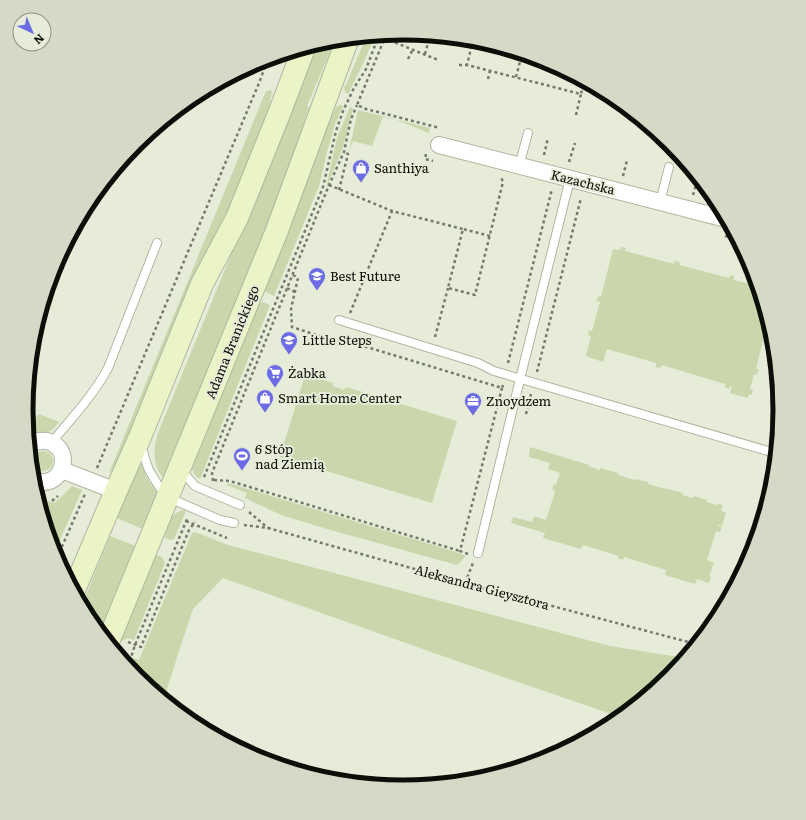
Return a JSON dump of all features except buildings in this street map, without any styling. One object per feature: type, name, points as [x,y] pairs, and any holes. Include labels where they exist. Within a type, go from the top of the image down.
[{"type":"main road","name":"Adama Branickiego","points":[[117,645],[167,497],[276,233],[346,45]]},
{"type":"main road","points":[[77,584],[140,437],[202,284],[237,218],[280,114],[302,55]]},
{"type":"street","name":"Kazachska","points":[[432,144],[513,169],[662,195],[718,216]]},
{"type":"street","points":[[35,443],[46,441],[51,443],[59,448],[63,456],[62,470],[56,478],[51,481],[40,483]]},
{"type":"street","points":[[62,470],[116,490]]},
{"type":"lane","points":[[513,169],[528,133]]},
{"type":"lane","points":[[662,195],[669,167]]},
{"type":"lane","points":[[476,556],[570,179]]},
{"type":"lane","points":[[51,443],[102,380],[157,243]]},
{"type":"lane","points":[[339,320],[478,363],[506,375],[770,452]]},
{"type":"lane","points":[[140,437],[149,470],[167,497],[220,520],[234,523]]},
{"type":"lane","points":[[182,463],[184,473],[192,483],[200,488],[240,505]]},
{"type":"path","points":[[394,40],[439,60]]},
{"type":"path","points":[[200,488],[323,186],[336,131],[343,111],[366,68],[377,41]]},
{"type":"path","points":[[383,41],[352,119],[344,152],[212,473],[213,480],[230,481],[476,556],[465,583]]},
{"type":"path","points":[[425,54],[429,41]]},
{"type":"path","points":[[467,65],[471,46]]},
{"type":"path","points":[[408,59],[413,49]]},
{"type":"path","points":[[516,77],[521,60]]},
{"type":"path","points":[[459,65],[467,65],[581,94]]},
{"type":"path","points":[[60,550],[79,507],[92,482],[265,67]]},
{"type":"path","points":[[488,79],[490,71]]},
{"type":"path","points":[[576,115],[583,87]]},
{"type":"path","points":[[357,105],[366,109],[441,129]]},
{"type":"path","points":[[433,127],[432,144],[425,159],[440,163]]},
{"type":"path","points":[[548,138],[544,156],[550,158]]},
{"type":"path","points":[[563,161],[569,163],[575,143]]},
{"type":"path","points":[[339,190],[348,154],[344,152]]},
{"type":"path","points":[[627,160],[623,176],[630,178]]},
{"type":"path","points":[[448,288],[475,295],[503,182],[500,177],[513,169]]},
{"type":"path","points":[[693,195],[696,184]]},
{"type":"path","points":[[329,186],[392,210],[490,236]]},
{"type":"path","points":[[460,551],[506,375],[552,190],[551,187]]},
{"type":"path","points":[[662,195],[699,196]]},
{"type":"path","points":[[350,311],[392,210]]},
{"type":"path","points":[[435,337],[463,229]]},
{"type":"path","points":[[293,275],[298,278],[291,308],[292,327],[341,343],[347,341],[502,388]]},
{"type":"path","points":[[287,288],[295,292]]},
{"type":"path","name":"Aleksandra Gieysztora","points":[[240,505],[268,528]]},
{"type":"path","points":[[130,660],[191,507]]},
{"type":"path","points":[[117,645],[127,642],[141,647],[190,530],[197,518]]},
{"type":"path","points":[[186,521],[227,538]]},
{"type":"path","name":"Aleksandra Gieysztora","points":[[234,523],[268,528],[465,583],[691,643]]},
{"type":"green space","points":[[364,42],[373,42],[348,94],[344,89]]},
{"type":"green space","points":[[332,47],[307,106],[309,107],[283,191],[165,479],[158,469],[155,458],[155,445],[158,433],[294,101],[313,52]]},
{"type":"green space","points":[[272,90],[265,127],[119,462],[114,470],[109,473],[266,91]]},
{"type":"green space","points":[[340,105],[343,106],[335,124],[319,186],[274,296],[266,292],[264,287],[316,152],[336,107]]},
{"type":"green space","points":[[350,107],[353,108],[343,148],[326,188],[337,138]]},
{"type":"green space","points":[[358,110],[430,128],[429,133],[397,120],[383,117],[372,146],[353,141],[349,151]]},
{"type":"green space","points":[[621,247],[626,248],[625,251],[674,264],[675,261],[680,262],[679,265],[729,278],[730,275],[734,276],[734,280],[751,284],[765,333],[756,369],[759,369],[757,375],[754,374],[750,389],[753,390],[752,395],[749,394],[748,398],[730,393],[732,386],[730,386],[729,389],[725,387],[725,384],[662,365],[660,368],[656,367],[656,363],[607,349],[603,362],[586,356],[591,336],[588,335],[589,330],[592,331],[600,302],[596,301],[598,296],[601,297],[613,249],[620,250]]},
{"type":"green space","points":[[262,302],[270,305],[200,479],[193,472],[192,463],[257,304]]},
{"type":"green space","points":[[305,375],[333,383],[333,386],[344,390],[346,387],[386,399],[385,402],[397,406],[398,403],[457,421],[432,503],[280,457]]},
{"type":"green space","points":[[39,414],[59,422],[46,434],[34,437],[33,420]]},
{"type":"green space","points":[[530,447],[589,465],[588,466],[600,470],[600,468],[618,473],[618,475],[648,482],[648,484],[683,493],[682,495],[693,498],[694,496],[707,500],[706,502],[723,505],[721,511],[726,513],[722,526],[718,525],[722,527],[720,532],[716,531],[707,560],[714,563],[709,576],[711,577],[709,583],[697,579],[695,584],[665,575],[666,570],[624,557],[623,560],[618,558],[619,556],[583,545],[581,549],[543,538],[545,533],[511,523],[513,517],[532,522],[534,516],[546,520],[555,492],[555,489],[552,489],[554,484],[556,485],[560,473],[548,469],[550,463],[529,457]]},
{"type":"green space","points":[[43,451],[50,454],[53,461],[50,468],[43,471],[38,469],[36,454]]},
{"type":"green space","points":[[141,464],[143,465],[149,482],[160,495],[145,530],[117,518]]},
{"type":"green space","points":[[228,483],[466,556],[457,565],[281,515],[245,498],[247,493],[227,485]]},
{"type":"green space","points":[[72,486],[82,490],[58,544],[45,501],[55,503]]},
{"type":"green space","points":[[184,510],[186,511],[174,539],[170,540],[161,536],[167,523],[172,517]]},
{"type":"green space","points":[[195,532],[228,545],[610,646],[678,657],[665,672],[647,688],[613,715],[223,578],[193,609],[166,694],[132,662],[133,658],[139,660],[192,533]]},
{"type":"green space","points":[[110,536],[138,547],[104,629],[85,598]]},
{"type":"green space","points":[[154,554],[162,557],[165,563],[134,640],[128,638],[120,642]]},
{"type":"place","name":"Santhiya","points":[[361,183]]},
{"type":"place","name":"Best Future","points":[[317,291]]},
{"type":"place","name":"Little Steps","points":[[289,355]]},
{"type":"place","name":"Żabka","points":[[275,388]]},
{"type":"place","name":"Smart Home Center","points":[[265,413]]},
{"type":"place","name":"Znoydzem","points":[[473,416]]},
{"type":"place","name":"6 Stóp nad Ziemią","points":[[242,471]]}]
